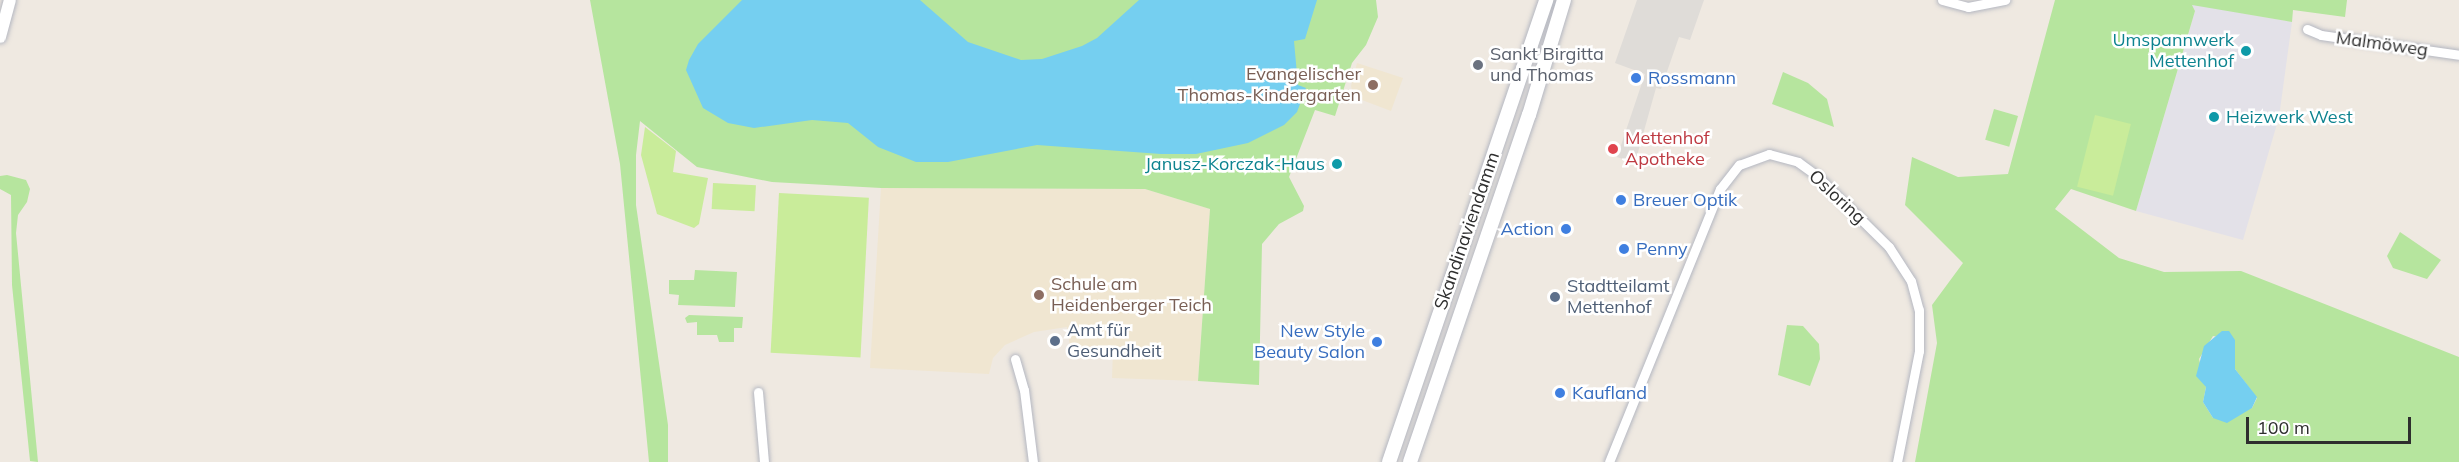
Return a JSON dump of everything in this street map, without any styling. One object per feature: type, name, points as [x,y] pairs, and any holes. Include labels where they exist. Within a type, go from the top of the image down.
[{"type":"main road","name":"Skandinaviendamm","points":[[1389,462],[1414,380],[1546,0]]},
{"type":"main road","name":"Skandinaviendamm","points":[[1410,462],[1526,125],[1564,0]]},
{"type":"street","points":[[0,38],[10,0]]},
{"type":"street","points":[[1942,0],[1968,7],[2005,0]]},
{"type":"street","name":"Malmöweg","points":[[2307,29],[2321,35],[2459,55]]},
{"type":"street","name":"Osloring","points":[[1609,462],[1720,189],[1739,165],[1769,154],[1798,162],[1817,176],[1889,247],[1911,281],[1919,310],[1919,351],[1897,462]]},
{"type":"street","points":[[1015,359],[1024,390],[1033,462]]},
{"type":"street","points":[[758,392],[764,462]]},
{"type":"shaded area","points":[[1637,0],[1704,0],[1690,40],[1679,37],[1661,89],[1656,88],[1635,163],[1617,157],[1645,74],[1615,63]]},
{"type":"shaded area","points":[[2191,4],[2292,22],[2279,117],[2243,240],[2136,211],[2195,11]]},
{"type":"shaded area","points":[[1357,63],[1403,78],[1391,111],[1354,97],[1351,86]]},
{"type":"shaded area","name":"Schule am Heidenberger Teich","points":[[881,188],[1145,189],[1210,209],[1198,381],[1112,378],[1113,350],[1070,347],[1067,327],[1034,332],[1005,345],[993,358],[989,374],[870,368]]},
{"type":"green space","points":[[590,0],[1376,0],[1378,17],[1366,45],[1352,63],[1335,116],[1315,110],[1289,177],[1304,206],[1303,211],[1279,224],[1262,244],[1259,385],[1198,381],[1210,209],[1145,189],[881,188],[772,182],[697,167],[640,121],[636,155],[636,205],[668,425],[668,462],[649,462],[620,164]]},
{"type":"green space","points":[[2055,0],[2347,0],[2345,17],[2293,10],[2292,22],[2192,5],[2195,11],[2136,211],[2071,189],[2055,209],[2119,258],[2164,272],[2241,271],[2459,357],[2459,462],[1915,462],[1937,343],[1932,305],[1963,263],[1905,205],[1912,157],[1958,177],[2008,174]],"holes":[[[2213,336],[2235,340],[2235,369],[2257,398],[2252,408],[2213,418],[2203,402],[2206,387],[2199,359]]]},
{"type":"green space","points":[[1783,72],[1808,83],[1827,99],[1834,127],[1772,104]]},
{"type":"green space","points":[[1994,109],[2018,116],[2009,147],[1985,140]]},
{"type":"green space","points":[[2095,115],[2131,124],[2113,196],[2077,187]]},
{"type":"green space","points":[[645,127],[676,151],[673,172],[708,178],[699,224],[694,228],[657,214],[641,155]]},
{"type":"green space","points":[[7,175],[26,180],[30,189],[27,202],[18,215],[16,233],[38,462],[30,461],[12,285],[11,195],[0,189],[0,176]]},
{"type":"green space","points":[[713,183],[756,185],[755,211],[712,209]]},
{"type":"green space","points":[[779,193],[869,198],[861,357],[771,353]]},
{"type":"green space","points":[[2400,232],[2441,260],[2427,279],[2393,268],[2387,256]]},
{"type":"green space","points":[[695,270],[737,272],[735,307],[678,305],[679,295],[669,294],[669,280],[694,280]]},
{"type":"green space","points":[[689,315],[743,317],[742,328],[734,328],[734,342],[719,342],[717,335],[697,335],[697,322],[687,323],[685,318]]},
{"type":"green space","points":[[1787,325],[1803,326],[1819,344],[1820,359],[1810,386],[1778,375]]},
{"type":"water","points":[[742,0],[920,0],[968,42],[1021,60],[1042,59],[1082,46],[1097,38],[1139,0],[1317,0],[1305,39],[1294,41],[1298,85],[1306,88],[1297,112],[1284,125],[1248,143],[1196,154],[1161,154],[1037,145],[948,162],[916,162],[878,147],[848,123],[812,120],[754,128],[728,123],[703,108],[686,70],[689,60],[698,44]]},
{"type":"water","points":[[2222,331],[2229,331],[2235,340],[2235,369],[2257,397],[2252,408],[2227,423],[2213,418],[2203,402],[2206,387],[2196,376],[2204,346]]},
{"type":"place","name":"Umspannwerk Mettenhof","points":[[2246,51]]},
{"type":"place","name":"Sankt Birgitta und Thomas","points":[[1478,65]]},
{"type":"place","name":"Rossmann","points":[[1636,78]]},
{"type":"place","name":"Evangelischer Thomas-Kindergarten","points":[[1373,85]]},
{"type":"place","name":"Heizwerk West","points":[[2214,117]]},
{"type":"place","name":"Mettenhof Apotheke","points":[[1613,149]]},
{"type":"place","name":"Janusz-Korczak-Haus","points":[[1337,164]]},
{"type":"place","name":"Breuer Optik","points":[[1621,200]]},
{"type":"place","name":"Action","points":[[1566,229]]},
{"type":"place","name":"Penny","points":[[1624,249]]},
{"type":"place","name":"Schule am Heidenberger Teich","points":[[1039,295]]},
{"type":"place","name":"Stadtteilamt Mettenhof","points":[[1555,297]]},
{"type":"place","name":"Amt für Gesundheit","points":[[1055,341]]},
{"type":"place","name":"New Style Beauty Salon","points":[[1377,342]]},
{"type":"place","name":"Kaufland","points":[[1560,393]]}]
